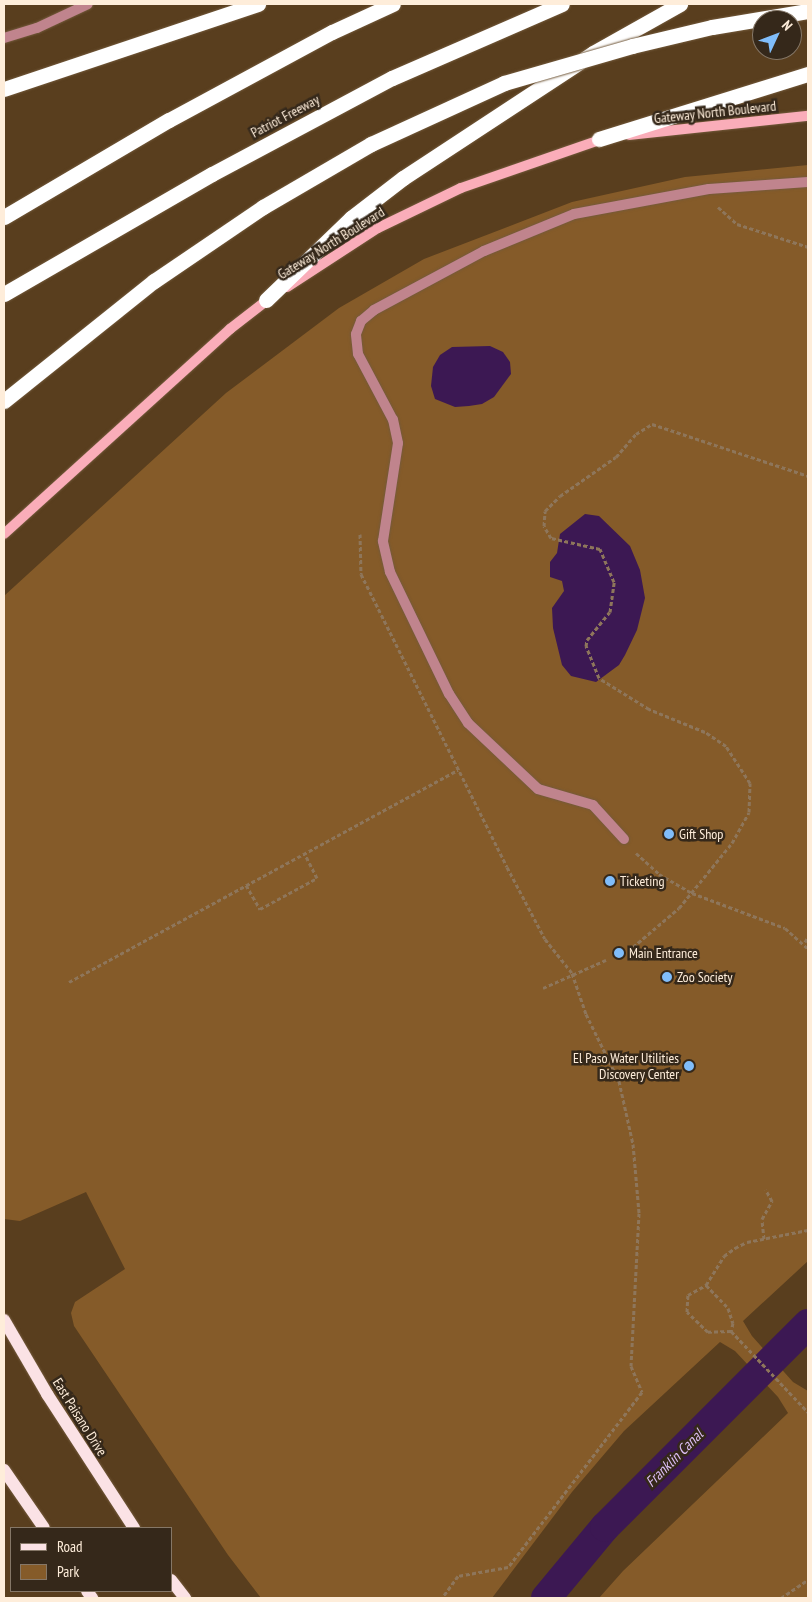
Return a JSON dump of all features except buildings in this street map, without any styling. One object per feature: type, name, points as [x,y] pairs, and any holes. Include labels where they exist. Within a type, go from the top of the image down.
[{"type":"highway","points":[[4,89],[258,4]]},
{"type":"highway","points":[[4,217],[169,120],[332,32],[393,4]]},
{"type":"highway","name":"Patriot Freeway","points":[[34,278],[212,174],[392,78],[562,4]]},
{"type":"highway","points":[[266,300],[351,218],[403,178],[593,53],[680,4]]},
{"type":"highway","points":[[4,401],[154,280],[263,207],[371,144],[504,83],[632,46],[712,27],[808,11]]},
{"type":"highway","points":[[599,139],[808,74]]},
{"type":"highway","points":[[4,294],[34,278]]},
{"type":"highway","points":[[4,303],[34,278]]},
{"type":"main road","name":"Gateway North Boulevard","points":[[4,534],[266,300],[378,228],[461,188],[599,139],[808,116]]},
{"type":"main road","name":"East Paisano Drive","points":[[4,1320],[47,1394],[133,1527]]},
{"type":"main road","points":[[4,1470],[43,1527]]},
{"type":"main road","points":[[172,1581],[185,1598]]},
{"type":"street","points":[[4,38],[37,28],[88,4]]},
{"type":"street","points":[[624,839],[593,804],[538,789],[468,723],[449,694],[390,572],[383,541],[398,443],[393,420],[358,354],[356,334],[361,321],[374,310],[484,252],[574,214],[709,189],[808,182]]},
{"type":"path","points":[[709,189],[720,210],[737,224],[808,248]]},
{"type":"path","points":[[633,947],[647,937],[692,893],[742,827],[749,812],[750,783],[726,746],[705,732],[649,709],[609,686],[596,675],[586,646],[612,605],[614,588],[611,574],[600,549],[550,538],[544,526],[545,511],[549,505],[616,457],[643,428],[663,426],[808,476]]},
{"type":"path","points":[[360,534],[361,574],[458,770],[545,939],[572,973],[627,1107],[639,1213],[631,1366],[642,1392],[508,1567],[458,1576],[442,1598]]},
{"type":"path","points":[[69,982],[458,770]]},
{"type":"path","points":[[624,839],[643,862],[692,893],[785,928],[805,942],[808,949]]},
{"type":"path","points":[[246,886],[260,909],[317,878],[304,854]]},
{"type":"path","points":[[805,942],[808,937]]},
{"type":"path","points":[[544,988],[572,973],[606,960]]},
{"type":"path","points":[[764,1239],[762,1219],[772,1201],[766,1190]]},
{"type":"path","points":[[808,1230],[747,1242],[724,1256],[706,1285],[688,1295],[687,1312],[708,1332],[731,1331],[808,1412]]},
{"type":"path","points":[[706,1285],[728,1308],[733,1323],[731,1331]]},
{"type":"path","points":[[782,1598],[808,1580]]},
{"type":"green space","points":[[808,165],[808,1261],[743,1321],[752,1336],[793,1382],[808,1391],[808,1598],[599,1598],[623,1571],[788,1413],[778,1397],[735,1351],[720,1342],[624,1431],[572,1492],[492,1598],[261,1598],[228,1555],[74,1326],[71,1313],[75,1302],[125,1269],[86,1192],[20,1221],[4,1219],[4,596],[226,393],[339,308],[424,259],[572,202],[685,177]]},
{"type":"shaded area","points":[[490,346],[503,352],[510,362],[511,374],[494,397],[482,404],[455,407],[435,399],[431,386],[433,367],[440,355],[452,347]]},
{"type":"shaded area","points":[[585,514],[599,516],[630,546],[640,570],[645,598],[637,630],[625,655],[619,665],[596,682],[571,676],[562,665],[553,628],[552,608],[564,591],[562,581],[550,577],[550,562],[557,553],[560,534]]},
{"type":"waterway","name":"Franklin Canal","points":[[546,1598],[605,1527],[808,1324]]},
{"type":"place","name":"Gift Shop","points":[[669,834]]},
{"type":"place","name":"Ticketing","points":[[610,881]]},
{"type":"place","name":"Main Entrance","points":[[619,953]]},
{"type":"place","name":"Zoo Society","points":[[667,977]]},
{"type":"place","name":"El Paso Water Utilities Discovery Center","points":[[689,1066]]}]
